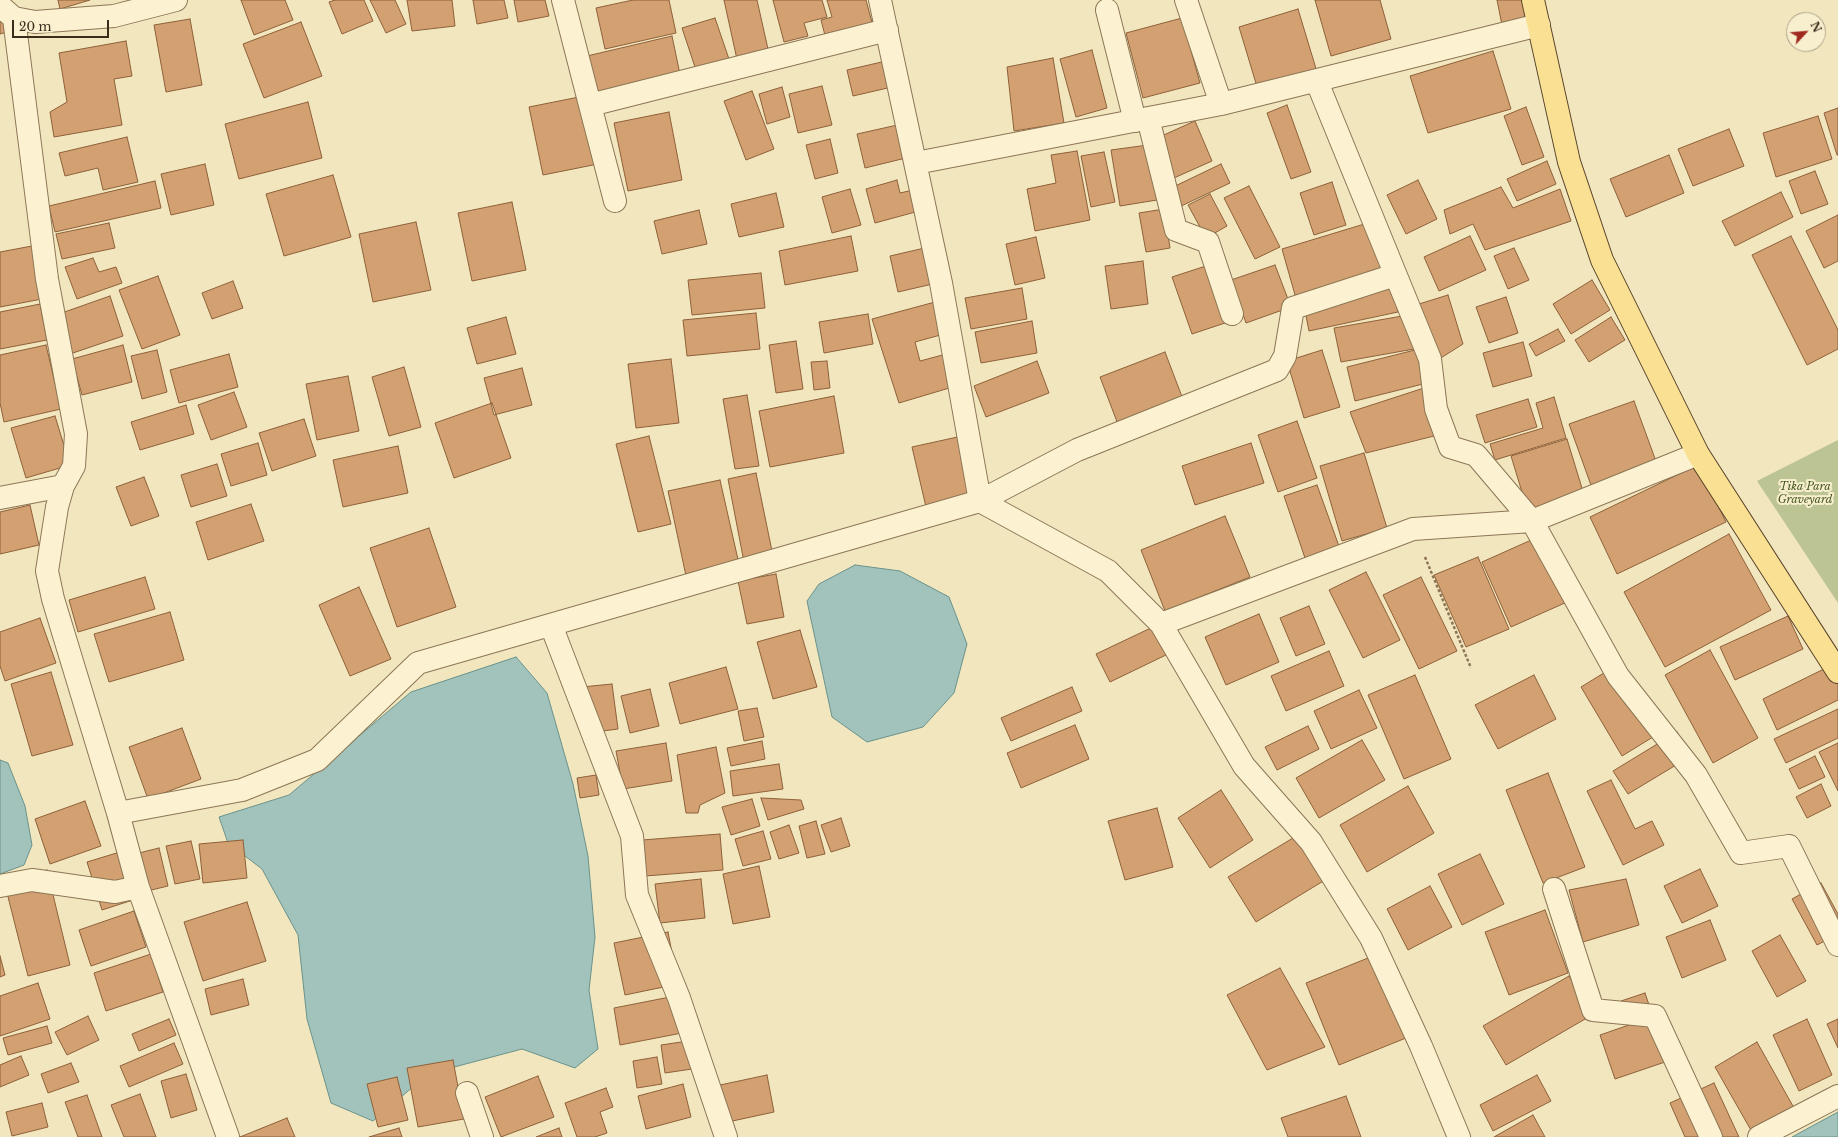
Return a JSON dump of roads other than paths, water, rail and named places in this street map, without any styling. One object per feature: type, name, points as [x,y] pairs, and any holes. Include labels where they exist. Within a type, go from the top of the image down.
[{"type":"main road","points":[[1534,0],[1569,162],[1602,260],[1698,454],[1838,672]]},
{"type":"street","points":[[176,0],[114,16],[35,22],[7,12],[47,279],[76,434],[74,466],[63,486],[57,507],[47,571],[53,600],[118,813],[138,887],[228,1137]]},
{"type":"street","points":[[563,0],[615,201]]},
{"type":"street","points":[[880,0],[941,283],[980,501]]},
{"type":"street","points":[[1186,0],[1221,104]]},
{"type":"street","points":[[1107,10],[1176,230],[1208,242],[1232,314]]},
{"type":"street","points":[[916,163],[1221,104],[1317,82],[1539,25]]},
{"type":"street","points":[[590,105],[887,30]]},
{"type":"street","points":[[1317,82],[1430,359],[1436,410],[1450,447],[1476,455],[1532,521],[1618,676],[1696,775],[1740,853],[1789,846],[1838,945]]},
{"type":"street","points":[[118,813],[242,790],[317,760],[418,663],[980,501],[1077,450],[1277,370],[1285,356],[1293,308],[1395,275]]},
{"type":"street","points":[[1161,624],[1413,529],[1532,521],[1698,454]]},
{"type":"street","points":[[0,498],[63,486]]},
{"type":"street","points":[[980,501],[1108,571],[1161,624],[1244,766],[1311,842],[1371,938],[1421,1046],[1459,1137]]},
{"type":"street","points":[[551,625],[632,836],[637,895],[679,998],[726,1137]]},
{"type":"street","points":[[0,886],[32,880],[115,892],[138,887]]},
{"type":"street","points":[[1554,889],[1593,1010],[1655,1016],[1711,1137]]},
{"type":"street","points":[[467,1093],[482,1137]]},
{"type":"street","points":[[1759,1137],[1838,1096]]},
{"type":"water","points":[[855,565],[900,571],[949,597],[967,644],[954,693],[923,727],[867,742],[832,717],[807,601],[819,584]]},
{"type":"water","points":[[516,657],[547,693],[573,784],[588,856],[595,937],[589,990],[598,1049],[575,1068],[522,1049],[428,1074],[373,1121],[331,1103],[307,1019],[298,935],[262,869],[228,843],[219,817],[289,795],[411,692]]},
{"type":"water","points":[[0,760],[8,763],[25,806],[32,845],[24,865],[0,874]]},
{"type":"water","points":[[1838,1112],[1838,1137],[1792,1137]]},
{"type":"park label","name":"Tika Para Graveyard","points":[[1805,493]]}]
